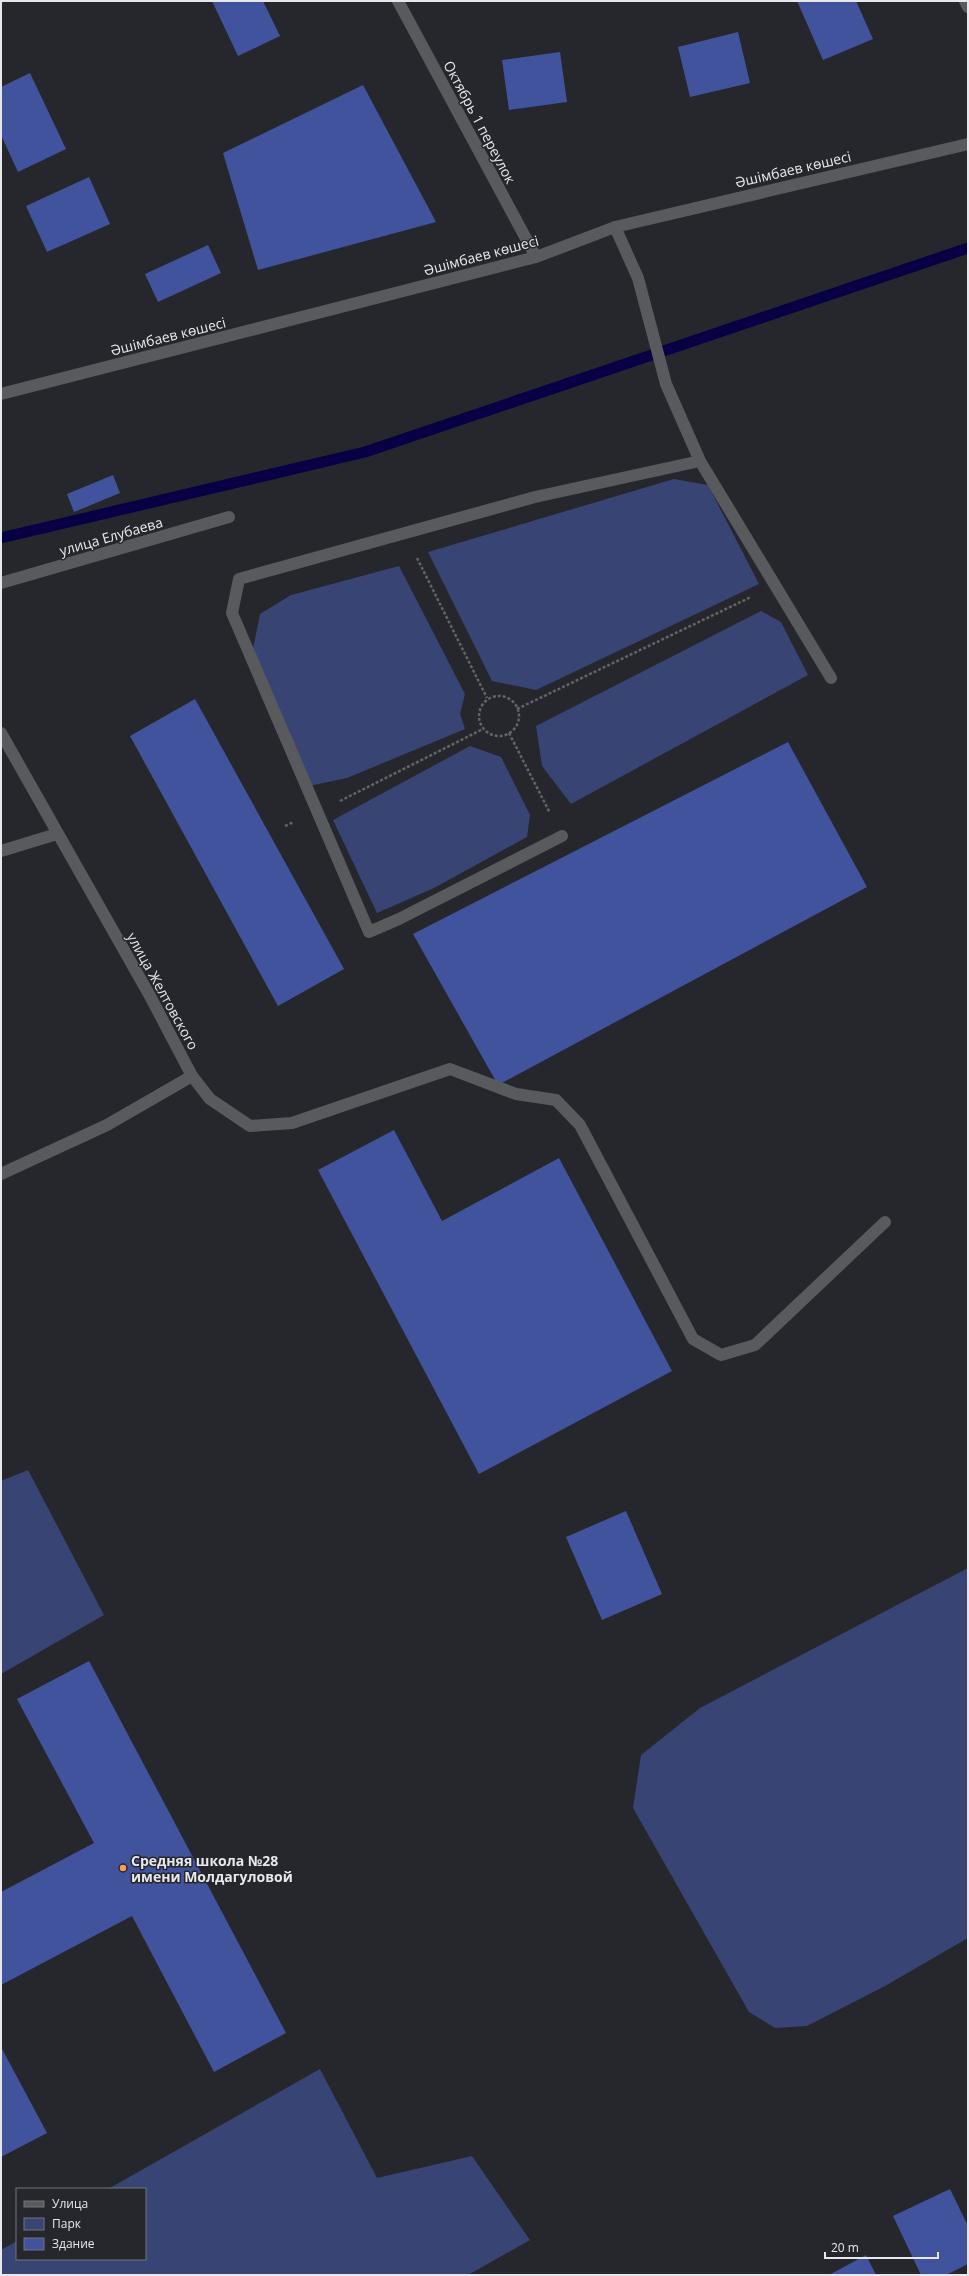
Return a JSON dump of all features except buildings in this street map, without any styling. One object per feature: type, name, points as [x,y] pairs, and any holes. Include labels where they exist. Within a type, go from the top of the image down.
[{"type":"street","name":"Октябрь 1 переулок","points":[[398,1],[536,257]]},
{"type":"street","points":[[965,1],[968,7]]},
{"type":"street","name":"Әшімбаев көшесі","points":[[1,394],[536,257],[615,227],[968,144]]},
{"type":"street","points":[[615,227],[638,278],[666,384],[700,461],[831,678]]},
{"type":"street","points":[[562,836],[399,920],[368,932],[232,613],[239,580],[535,497],[700,461]]},
{"type":"street","name":"улица Елубаева","points":[[1,583],[228,517]]},
{"type":"street","name":"улица Желтовского","points":[[1,733],[150,996],[192,1076],[210,1099],[250,1126],[292,1123],[450,1069],[516,1094],[556,1100],[580,1125],[692,1339],[721,1354],[755,1345],[885,1222]]},
{"type":"street","points":[[1,851],[57,834]]},
{"type":"street","points":[[1,1174],[107,1125],[192,1076]]},
{"type":"path","points":[[405,534],[487,698]]},
{"type":"path","points":[[517,709],[775,586]]},
{"type":"path","points":[[501,695],[515,702],[517,709],[520,715],[516,729],[503,737],[489,735],[479,725],[478,710],[487,698],[501,695]]},
{"type":"path","points":[[285,826],[317,812],[483,729]]},
{"type":"path","points":[[509,733],[562,836]]},
{"type":"green space","points":[[674,479],[708,485],[759,584],[536,690],[492,681],[428,552]]},
{"type":"green space","points":[[399,566],[465,694],[460,714],[465,729],[347,778],[309,786],[253,649],[260,614],[291,595]]},
{"type":"green space","points":[[761,611],[781,622],[808,675],[571,804],[542,766],[536,726]]},
{"type":"green space","points":[[470,746],[501,757],[530,815],[527,837],[434,888],[377,913],[333,820]]},
{"type":"green space","points":[[28,1470],[104,1615],[1,1674],[1,1481]]},
{"type":"green space","points":[[968,1568],[968,1938],[885,1986],[807,2026],[775,2028],[749,2012],[633,1808],[641,1755],[700,1708]]},
{"type":"green space","points":[[320,2069],[377,2178],[472,2156],[530,2240],[468,2275],[1,2275],[1,2250],[16,2242],[16,2260],[146,2260],[146,2188],[110,2188]]},
{"type":"waterway","points":[[1,538],[365,452],[968,248]]},
{"type":"place","name":"Средняя школа №28 имени Молдагуловой","points":[[123,1868]]}]
